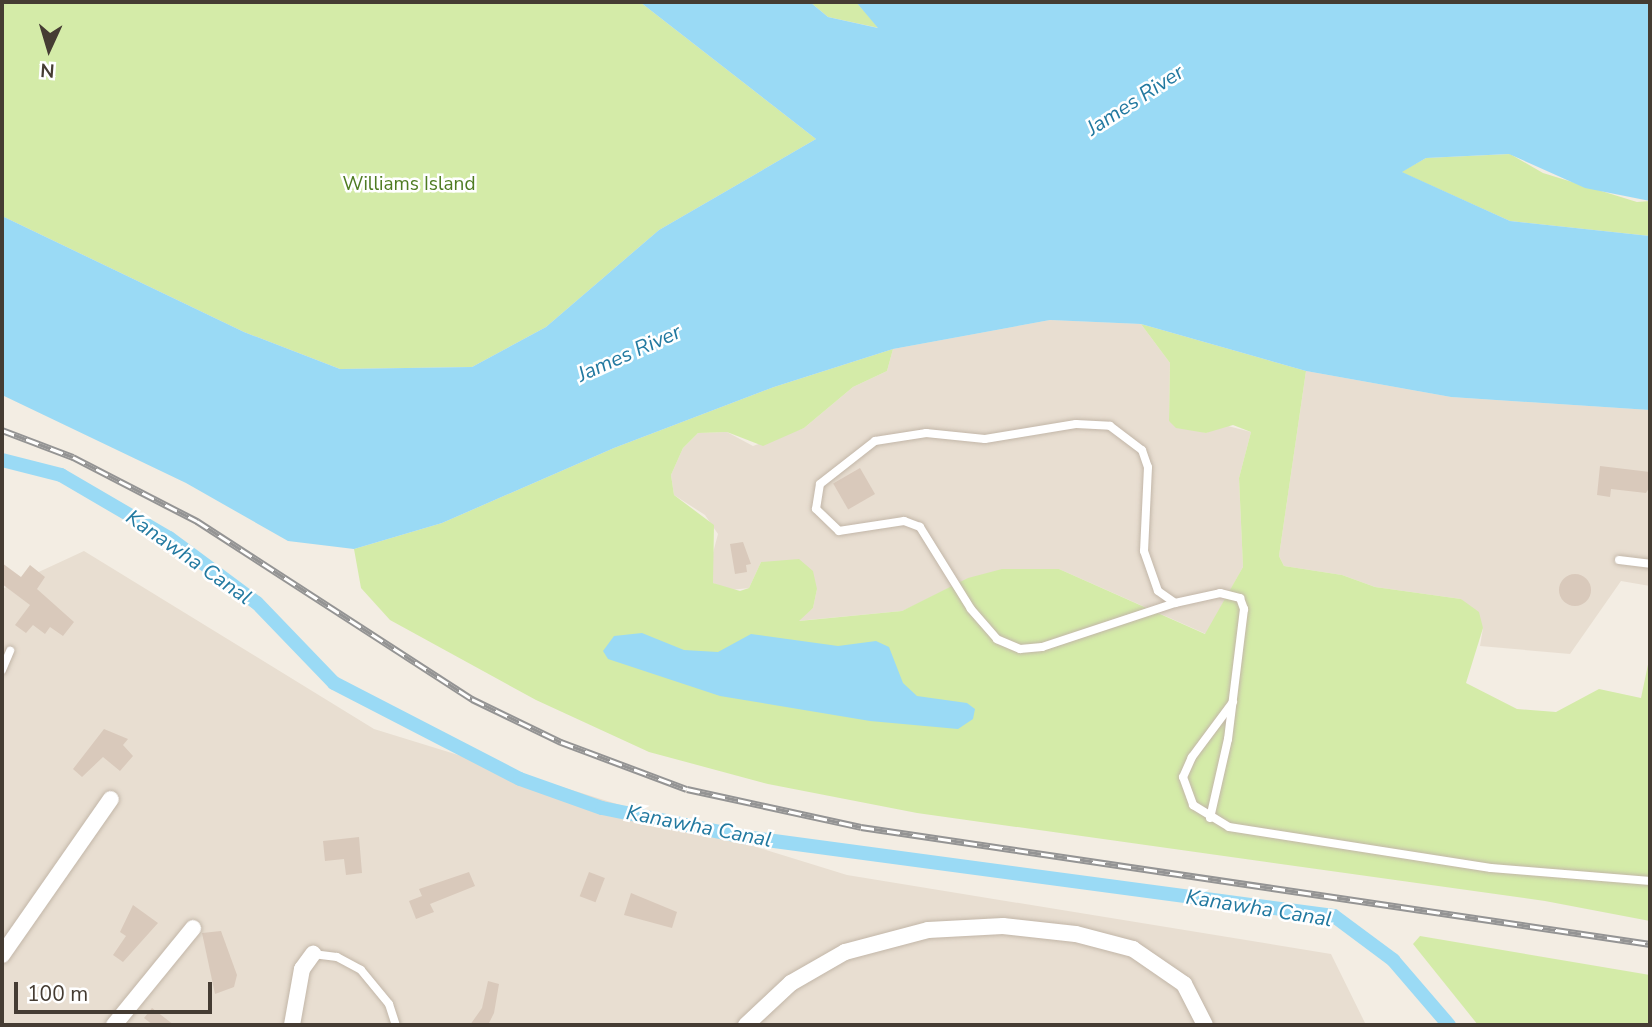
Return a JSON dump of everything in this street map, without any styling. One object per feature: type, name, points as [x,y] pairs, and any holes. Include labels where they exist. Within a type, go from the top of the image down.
[{"type":"street","points":[[2,954],[111,799]]},
{"type":"street","points":[[746,1025],[821,964],[875,942],[928,930],[1003,926],[1076,934],[1133,949],[1162,965],[1193,995],[1205,1025]]},
{"type":"street","points":[[114,1025],[193,928]]},
{"type":"street","points":[[292,1025],[302,969],[313,954]]},
{"type":"lane","points":[[1175,603],[1158,591],[1144,551],[1146,459],[1135,440],[1110,426],[1076,424],[985,439],[926,433],[875,441],[852,454],[816,492],[816,509],[839,531],[904,521],[920,527],[971,609],[997,639],[1020,649],[1042,648],[1175,603],[1215,593],[1240,598],[1246,624],[1210,818]]},
{"type":"lane","points":[[1619,560],[1650,564]]},
{"type":"lane","points":[[2,670],[10,651]]},
{"type":"lane","points":[[1233,702],[1192,757],[1183,778],[1193,805],[1210,818],[1252,832],[1490,868],[1650,881]]},
{"type":"lane","points":[[313,954],[337,957],[361,970],[389,1004],[396,1025]]},
{"type":"shaded area","points":[[1050,320],[1141,324],[1170,363],[1169,421],[1206,433],[1224,425],[1251,432],[1239,478],[1243,567],[1206,634],[1059,569],[932,598],[902,611],[797,621],[813,608],[817,589],[761,562],[749,588],[730,590],[713,583],[710,564],[718,534],[705,515],[674,495],[671,475],[683,448],[698,433],[727,432],[753,446],[804,428],[853,387],[887,371],[893,349]]},
{"type":"shaded area","points":[[1306,371],[1451,397],[1650,410],[1650,586],[1621,581],[1570,654],[1480,646],[1483,628],[1461,599],[1375,587],[1342,575],[1284,566],[1279,556]]},
{"type":"shaded area","points":[[84,551],[374,729],[847,875],[1331,954],[1366,1025],[2,1025],[2,589]]},
{"type":"green space","name":"Williams Island","points":[[2,2],[640,2],[816,139],[659,230],[546,327],[472,367],[340,369],[244,332],[2,216]]},
{"type":"green space","points":[[810,2],[856,2],[879,28],[828,17]]},
{"type":"green space","points":[[1510,154],[1543,173],[1637,202],[1650,201],[1650,236],[1510,221],[1401,172],[1426,158]]},
{"type":"green space","points":[[1141,324],[1306,371],[1279,556],[1284,566],[1342,575],[1375,587],[1461,599],[1479,612],[1483,628],[1466,683],[1517,709],[1556,712],[1599,689],[1641,698],[1650,655],[1650,921],[1545,901],[917,813],[768,784],[649,752],[536,700],[390,620],[361,588],[354,549],[442,523],[614,448],[774,387],[893,349],[887,371],[853,387],[804,428],[763,446],[727,432],[698,433],[683,448],[671,475],[674,495],[714,525],[713,583],[740,591],[749,588],[761,562],[799,559],[813,571],[817,589],[813,608],[799,621],[902,611],[968,578],[1002,569],[1059,569],[1205,634],[1243,567],[1239,478],[1251,432],[1233,425],[1206,433],[1176,428],[1169,421],[1170,363]]},
{"type":"green space","points":[[1420,936],[1650,975],[1650,1025],[1478,1025],[1413,944]]},
{"type":"water","name":"James River","points":[[640,2],[810,2],[828,17],[878,28],[856,2],[1650,2],[1650,201],[1585,188],[1509,154],[1426,158],[1402,172],[1510,221],[1650,236],[1650,410],[1451,397],[1306,371],[1141,324],[1050,320],[893,349],[774,387],[614,448],[442,523],[354,549],[288,541],[186,483],[2,395],[2,216],[244,332],[340,369],[472,367],[546,327],[659,230],[816,139]]},
{"type":"water","points":[[642,633],[684,650],[718,652],[751,634],[838,646],[876,641],[889,647],[903,683],[917,696],[967,703],[975,709],[973,719],[958,729],[870,721],[720,696],[608,659],[603,651],[614,636]]},
{"type":"building","points":[[1600,466],[1650,472],[1650,486],[1646,493],[1611,489],[1610,497],[1597,495]]},
{"type":"building","points":[[860,468],[875,494],[848,509],[833,484]]},
{"type":"building","points":[[743,542],[751,564],[746,565],[747,572],[735,574],[730,544]]},
{"type":"building","points":[[2,563],[21,577],[30,565],[45,577],[37,589],[74,622],[63,636],[50,627],[45,634],[33,625],[26,633],[15,625],[30,605],[2,584]]},
{"type":"building","points":[[1575,574],[1586,579],[1591,590],[1586,601],[1575,606],[1564,601],[1559,590],[1564,579]]},
{"type":"building","points":[[104,729],[128,739],[123,745],[133,756],[120,771],[103,757],[82,777],[73,769]]},
{"type":"building","points":[[359,837],[362,873],[346,875],[344,859],[325,861],[323,841]]},
{"type":"building","points":[[469,872],[475,886],[430,904],[434,912],[416,919],[409,901],[422,896],[419,889]]},
{"type":"building","points":[[589,872],[605,878],[596,902],[580,896]]},
{"type":"building","points":[[631,893],[677,912],[672,928],[624,915]]},
{"type":"building","points":[[133,905],[158,923],[123,962],[113,955],[126,936],[120,932]]},
{"type":"building","points":[[221,931],[237,975],[234,987],[215,994],[202,933]]},
{"type":"building","points":[[488,981],[499,984],[494,1013],[488,1025],[470,1025],[482,1008]]},
{"type":"building","points":[[152,1008],[174,1025],[153,1025],[144,1018]]},
{"type":"waterway","name":"Kanawha Canal","points":[[2,460],[61,475],[169,538],[257,603],[334,683],[520,779],[602,808],[744,837],[1334,916],[1393,960],[1449,1025]]},
{"type":"railway","points":[[2,430],[73,457],[197,521],[472,699],[561,742],[687,789],[861,827],[1650,944]]}]
